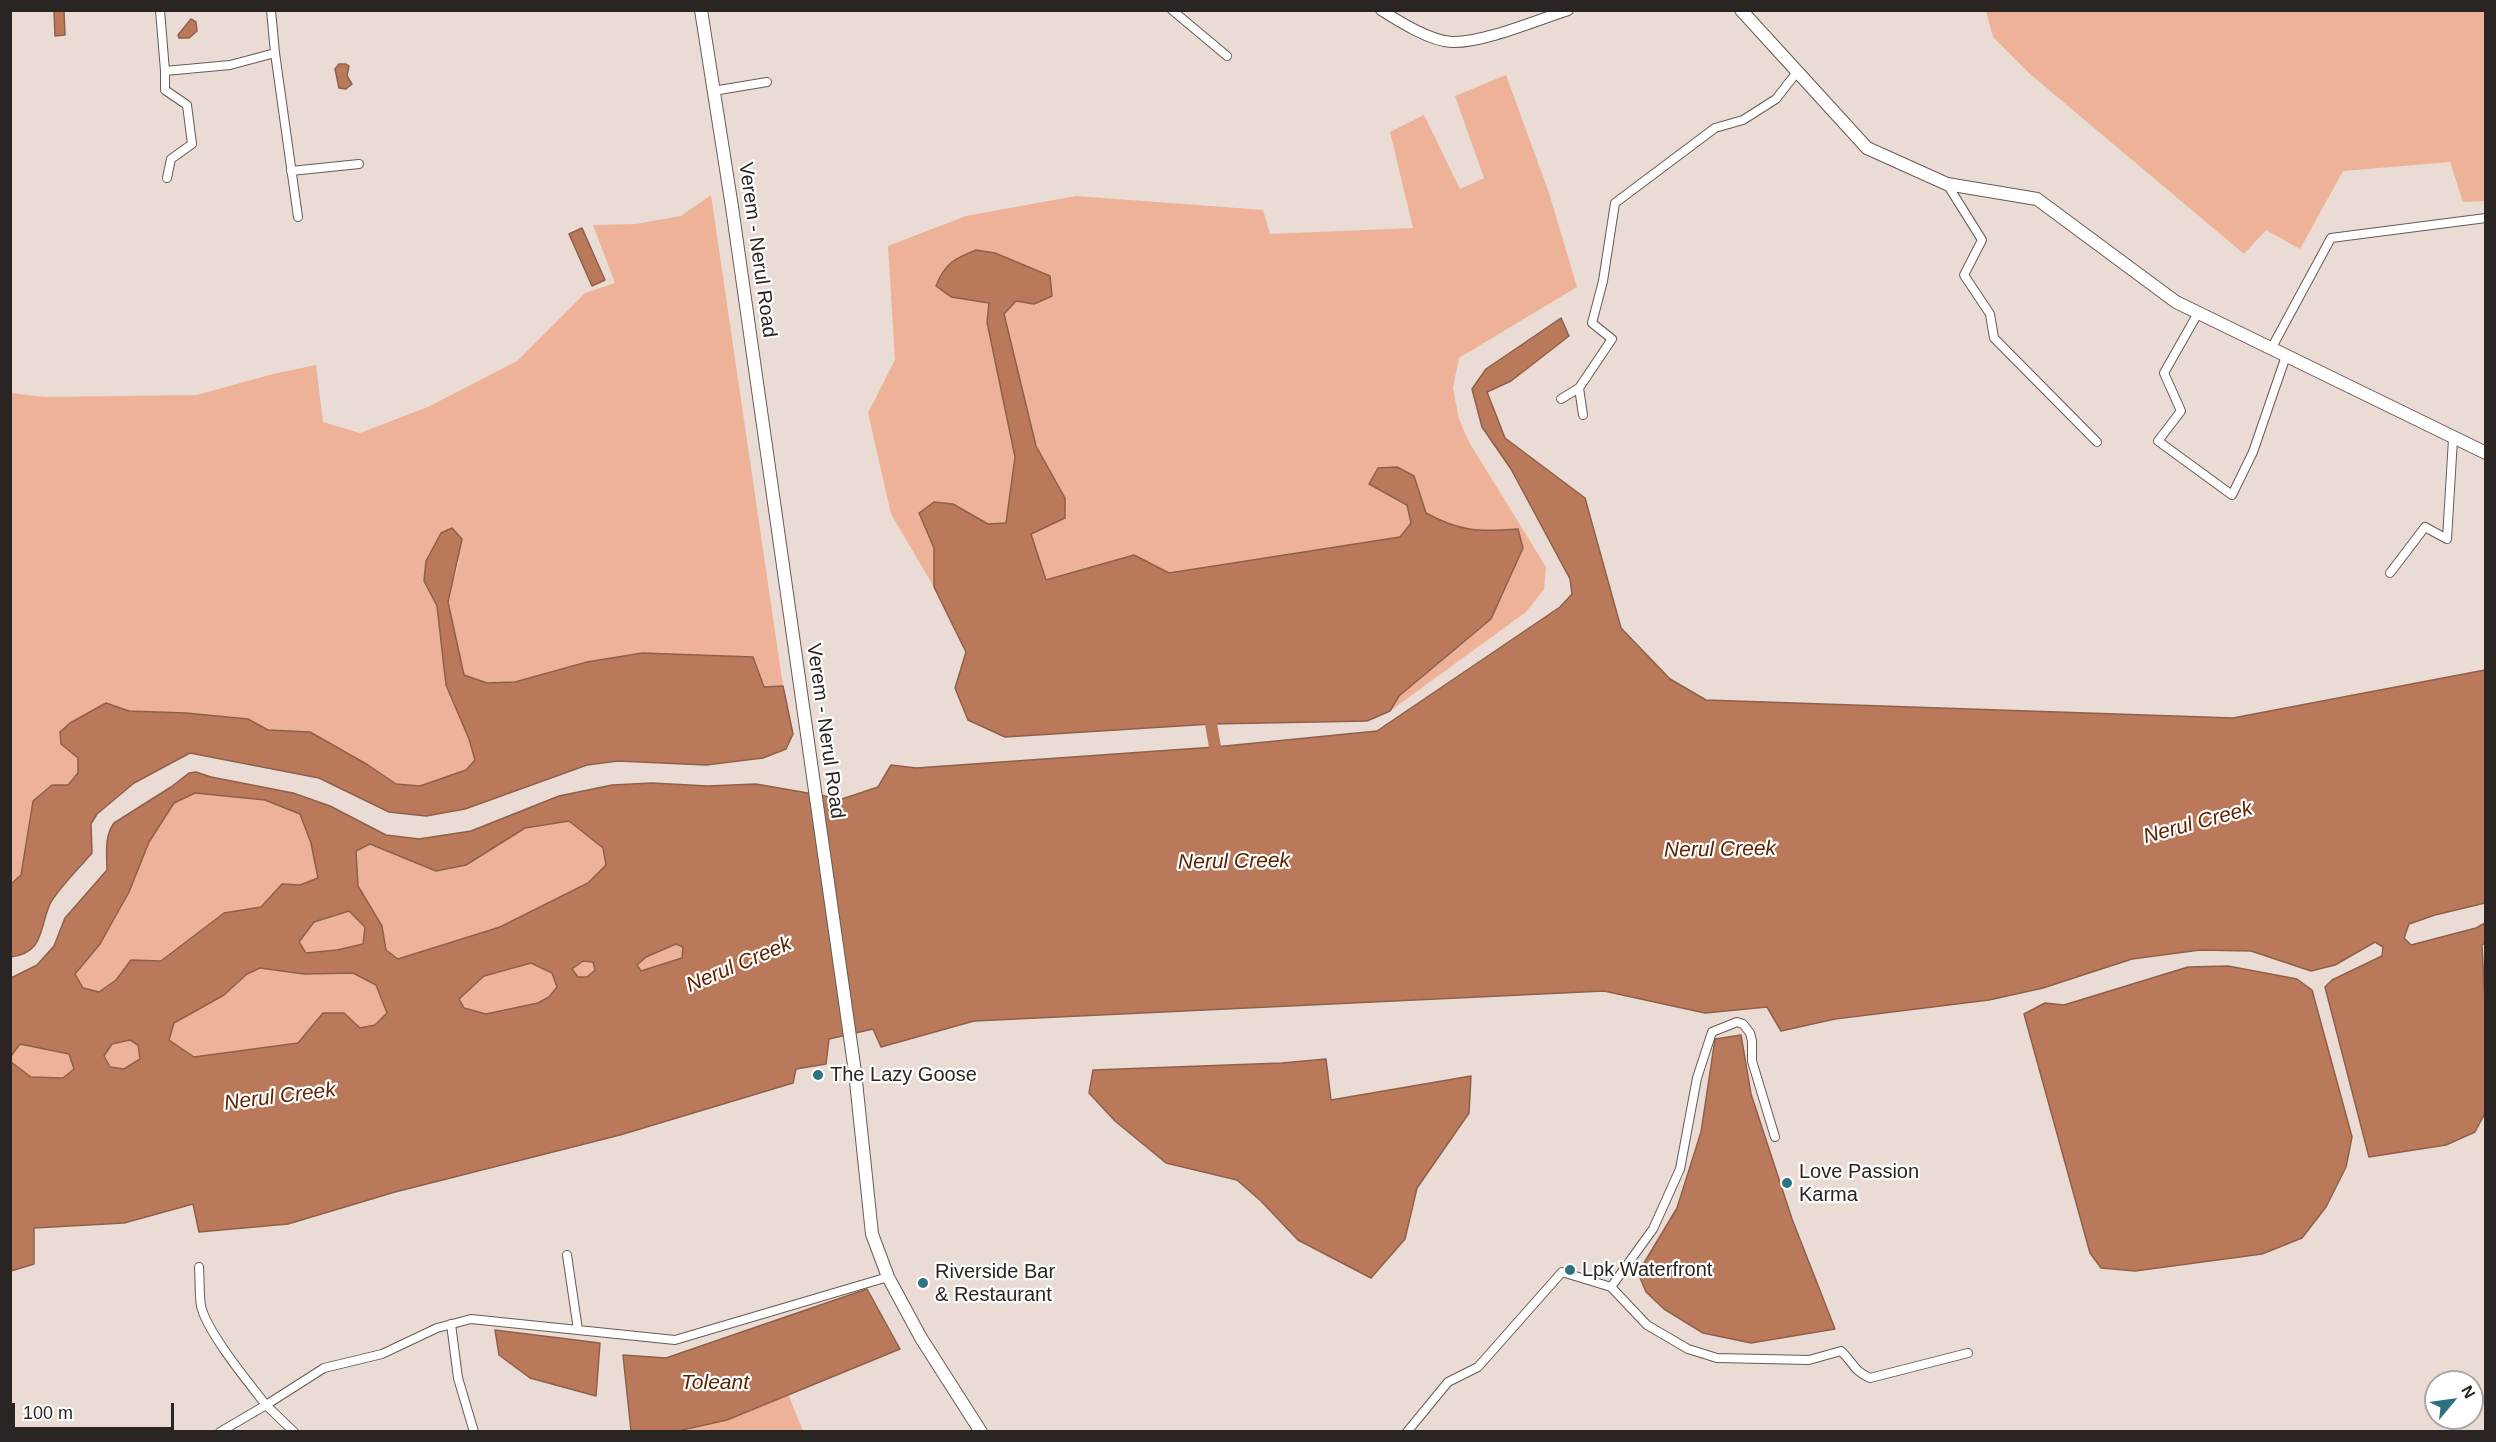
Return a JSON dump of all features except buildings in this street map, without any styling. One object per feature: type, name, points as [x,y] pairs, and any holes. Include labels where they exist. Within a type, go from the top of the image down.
[{"type":"main road","name":"Verem - Nerul Road","points":[[701,10],[732,207],[855,1072],[872,1234],[888,1277],[921,1338],[981,1431]]},
{"type":"main road","points":[[1742,10],[1867,148],[1947,184],[2037,199],[2176,302],[2453,439],[2486,453]]},
{"type":"street","points":[[160,10],[165,90],[187,105],[192,144],[171,159],[167,177]]},
{"type":"street","points":[[271,10],[298,217]]},
{"type":"street","points":[[1172,10],[1227,56]]},
{"type":"street","points":[[1381,10],[1407,26],[1450,42],[1485,36],[1568,10]]},
{"type":"street","points":[[165,71],[230,65],[275,53]]},
{"type":"street","points":[[1561,399],[1579,388],[1612,339],[1592,322],[1603,281],[1615,203],[1714,128],[1743,120],[1776,99],[1797,72]]},
{"type":"street","points":[[713,91],[767,82]]},
{"type":"street","points":[[291,171],[359,164]]},
{"type":"street","points":[[1947,184],[1982,240],[1964,275],[1990,314],[1994,338],[2097,442]]},
{"type":"street","points":[[2271,349],[2331,237],[2486,218]]},
{"type":"street","points":[[2198,313],[2164,373],[2181,411],[2158,441],[2232,495],[2253,452],[2286,356]]},
{"type":"street","points":[[1579,388],[1582,415]]},
{"type":"street","points":[[2390,573],[2425,527],[2447,539],[2453,439]]},
{"type":"street","points":[[1611,1287],[1653,1229],[1680,1168],[1697,1078],[1707,1044],[1712,1032],[1717,1029],[1737,1022],[1743,1024],[1750,1033],[1752,1061],[1775,1137]]},
{"type":"street","points":[[567,1255],[578,1330]]},
{"type":"street","points":[[199,1268],[201,1305],[204,1315],[233,1362],[266,1405],[294,1431]]},
{"type":"street","points":[[1407,1431],[1448,1382],[1478,1367],[1562,1272],[1611,1287],[1647,1326],[1688,1349],[1717,1358],[1809,1360],[1841,1351],[1857,1372],[1870,1378],[1968,1353]]},
{"type":"street","points":[[220,1431],[324,1368],[382,1354],[437,1328],[471,1319],[675,1340],[888,1277]]},
{"type":"street","points":[[451,1324],[458,1378],[474,1431]]},
{"type":"shaded area","points":[[1986,11],[2485,11],[2485,201],[2463,202],[2450,162],[2343,171],[2300,249],[2266,230],[2244,254],[2030,74],[1993,37]]},
{"type":"shaded area","points":[[1506,75],[1549,193],[1577,287],[1459,358],[1453,388],[1459,419],[1469,442],[1546,567],[1544,589],[1526,612],[1390,711],[1399,696],[1491,619],[1518,529],[1470,529],[1449,524],[1426,514],[1414,476],[1369,485],[1407,505],[1411,523],[1400,537],[1169,573],[1134,555],[1046,580],[1031,534],[1065,518],[1065,498],[1036,446],[1004,314],[1016,301],[1034,304],[1052,296],[1050,276],[995,253],[951,297],[989,303],[987,322],[1015,457],[1006,523],[988,524],[954,504],[934,548],[934,587],[891,514],[868,413],[895,360],[888,246],[966,216],[1076,196],[1263,210],[1270,234],[1413,228],[1390,132],[1424,115],[1460,189],[1484,178],[1455,96]]},
{"type":"shaded area","points":[[711,195],[783,686],[764,687],[587,662],[515,682],[487,683],[464,675],[448,602],[459,561],[441,533],[426,561],[424,581],[437,606],[446,685],[469,739],[475,760],[466,770],[420,786],[396,784],[310,732],[268,730],[248,719],[186,713],[129,711],[106,703],[61,744],[79,758],[78,773],[68,785],[52,785],[33,801],[21,875],[11,884],[11,393],[45,397],[197,395],[316,365],[323,422],[360,433],[428,407],[517,361],[585,293],[615,283],[593,225],[636,224],[681,216]]},
{"type":"shaded area","points":[[194,793],[265,800],[300,814],[311,843],[319,878],[300,885],[282,884],[261,907],[224,913],[161,962],[131,960],[116,980],[99,992],[83,988],[75,974],[100,944],[129,892],[149,842],[174,803]]},
{"type":"shaded area","points":[[569,821],[603,848],[606,865],[588,883],[500,927],[398,959],[386,950],[382,926],[358,886],[356,851],[370,844],[436,871],[466,865],[525,828]]},
{"type":"shaded area","points":[[349,910],[365,927],[363,944],[337,950],[306,953],[299,942],[314,922]]},
{"type":"shaded area","points":[[676,944],[683,947],[683,958],[641,971],[637,965],[646,957]]},
{"type":"shaded area","points":[[583,961],[593,962],[595,970],[587,977],[578,977],[571,969]]},
{"type":"shaded area","points":[[531,963],[552,973],[557,987],[549,997],[538,1003],[486,1014],[464,1008],[459,999],[484,976]]},
{"type":"shaded area","points":[[260,968],[304,974],[353,973],[376,985],[387,1013],[375,1025],[360,1028],[344,1013],[298,1043],[194,1057],[169,1040],[174,1023],[224,995],[248,974]]},
{"type":"shaded area","points":[[130,1040],[138,1045],[140,1059],[124,1069],[110,1067],[104,1056],[112,1044]]},
{"type":"shaded area","points":[[20,1044],[69,1054],[74,1069],[63,1078],[31,1077],[11,1062],[11,1056]]},
{"type":"shaded area","points":[[788,1394],[803,1431],[678,1432],[727,1420]]},
{"type":"water","points":[[54,11],[64,11],[65,35],[55,36]]},
{"type":"water","points":[[191,19],[196,22],[197,31],[189,38],[179,38],[178,35]]},
{"type":"water","points":[[339,64],[349,66],[347,76],[352,84],[346,89],[339,88],[335,69]]},
{"type":"water","points":[[582,228],[605,280],[592,286],[569,234]]},
{"type":"water","points":[[976,250],[995,253],[1050,276],[1052,296],[1034,304],[1016,301],[1004,314],[1036,446],[1065,498],[1065,518],[1031,534],[1046,580],[1134,555],[1169,573],[1400,537],[1411,523],[1407,505],[1369,484],[1378,468],[1397,467],[1414,476],[1426,513],[1450,524],[1471,529],[1518,529],[1523,548],[1491,619],[1399,696],[1390,711],[1367,721],[1211,724],[1005,737],[968,720],[955,688],[966,652],[934,587],[934,548],[919,513],[934,502],[953,504],[988,524],[1006,523],[1015,457],[987,322],[989,303],[951,297],[936,286],[951,263]]},
{"type":"water","name":"Nerul Creek","points":[[1561,318],[1569,336],[1511,381],[1487,392],[1505,438],[1585,498],[1621,628],[1670,679],[1706,700],[2233,718],[2485,670],[2485,903],[2409,924],[2404,938],[2411,945],[2476,928],[2485,923],[2485,943],[2482,945],[2486,1022],[2485,1113],[2475,1132],[2446,1145],[2369,1157],[2325,987],[2332,980],[2382,956],[2383,947],[2375,942],[2335,965],[2311,971],[2251,951],[2200,950],[2132,959],[2043,988],[1989,1000],[1835,1019],[1781,1031],[1767,1007],[1705,1013],[1604,991],[974,1021],[881,1047],[873,1029],[829,1039],[826,1064],[796,1069],[793,1083],[620,1135],[395,1192],[288,1224],[199,1232],[193,1204],[124,1223],[34,1228],[34,1264],[11,1271],[11,1062],[31,1077],[63,1078],[74,1069],[69,1054],[20,1044],[11,1056],[11,978],[37,965],[54,946],[65,918],[107,870],[107,840],[114,823],[189,773],[196,772],[293,793],[330,806],[386,835],[419,839],[471,831],[559,796],[612,785],[756,784],[842,799],[878,787],[891,765],[916,768],[1215,747],[1377,731],[1560,607],[1572,594],[1570,579],[1511,469],[1482,427],[1472,389],[1486,369]],"holes":[[[195,793],[265,800],[300,814],[311,843],[318,878],[300,885],[282,884],[261,907],[224,913],[161,961],[131,960],[116,980],[99,992],[83,988],[75,974],[100,944],[129,892],[149,842],[174,803]],[[569,821],[603,848],[606,865],[588,883],[500,927],[398,959],[386,950],[382,926],[358,886],[356,851],[370,844],[436,871],[466,865],[525,828]],[[349,911],[365,927],[363,944],[337,950],[306,953],[299,942],[314,922]],[[676,944],[683,947],[682,958],[641,971],[637,965],[646,957]],[[583,961],[593,962],[595,970],[587,977],[578,977],[572,969]],[[531,963],[552,973],[557,987],[549,997],[538,1003],[486,1014],[464,1008],[459,999],[484,976]],[[260,968],[304,974],[353,973],[376,985],[387,1013],[375,1025],[360,1028],[344,1013],[323,1013],[298,1043],[194,1057],[169,1040],[174,1023],[224,995],[247,974]],[[130,1040],[138,1045],[140,1059],[124,1069],[110,1067],[104,1056],[112,1044]]]},
{"type":"water","points":[[452,528],[462,539],[448,602],[464,675],[487,683],[515,682],[587,662],[642,653],[753,657],[764,687],[783,686],[793,734],[786,749],[763,758],[706,765],[618,761],[587,765],[465,809],[426,816],[389,812],[319,778],[190,753],[134,783],[97,814],[91,824],[92,853],[53,898],[35,944],[30,950],[11,957],[11,884],[21,875],[33,801],[52,785],[68,785],[78,773],[78,758],[61,744],[60,732],[70,723],[106,703],[129,711],[186,713],[248,719],[268,730],[310,732],[396,784],[420,786],[466,770],[475,760],[469,739],[446,685],[437,606],[424,581],[426,561],[441,533]]},
{"type":"water","points":[[2228,966],[2297,979],[2312,990],[2352,1137],[2346,1167],[2326,1207],[2302,1238],[2262,1254],[2135,1271],[2101,1268],[2090,1253],[2024,1014],[2045,1003],[2064,1005],[2188,967]]},
{"type":"water","points":[[1741,1035],[1751,1094],[1792,1219],[1835,1329],[1751,1343],[1703,1333],[1664,1309],[1646,1292],[1638,1273],[1677,1208],[1701,1132],[1715,1039]]},
{"type":"water","points":[[1326,1059],[1331,1100],[1471,1076],[1469,1113],[1417,1188],[1405,1239],[1371,1278],[1298,1240],[1261,1201],[1237,1180],[1166,1163],[1115,1121],[1089,1093],[1093,1070],[1282,1063]]},
{"type":"water","name":"Toleant","points":[[867,1289],[900,1349],[727,1420],[678,1431],[631,1431],[623,1355],[666,1358]]},
{"type":"water","points":[[495,1330],[600,1343],[596,1396],[530,1378],[499,1355]]},
{"type":"waterway","points":[[1211,724],[1215,747]]},
{"type":"place","name":"The Lazy Goose","points":[[818,1075]]},
{"type":"place","name":"Love Passion Karma","points":[[1787,1183]]},
{"type":"place","name":"Lpk Waterfront","points":[[1570,1270]]},
{"type":"place","name":"Riverside Bar & Restaurant","points":[[923,1283]]}]
